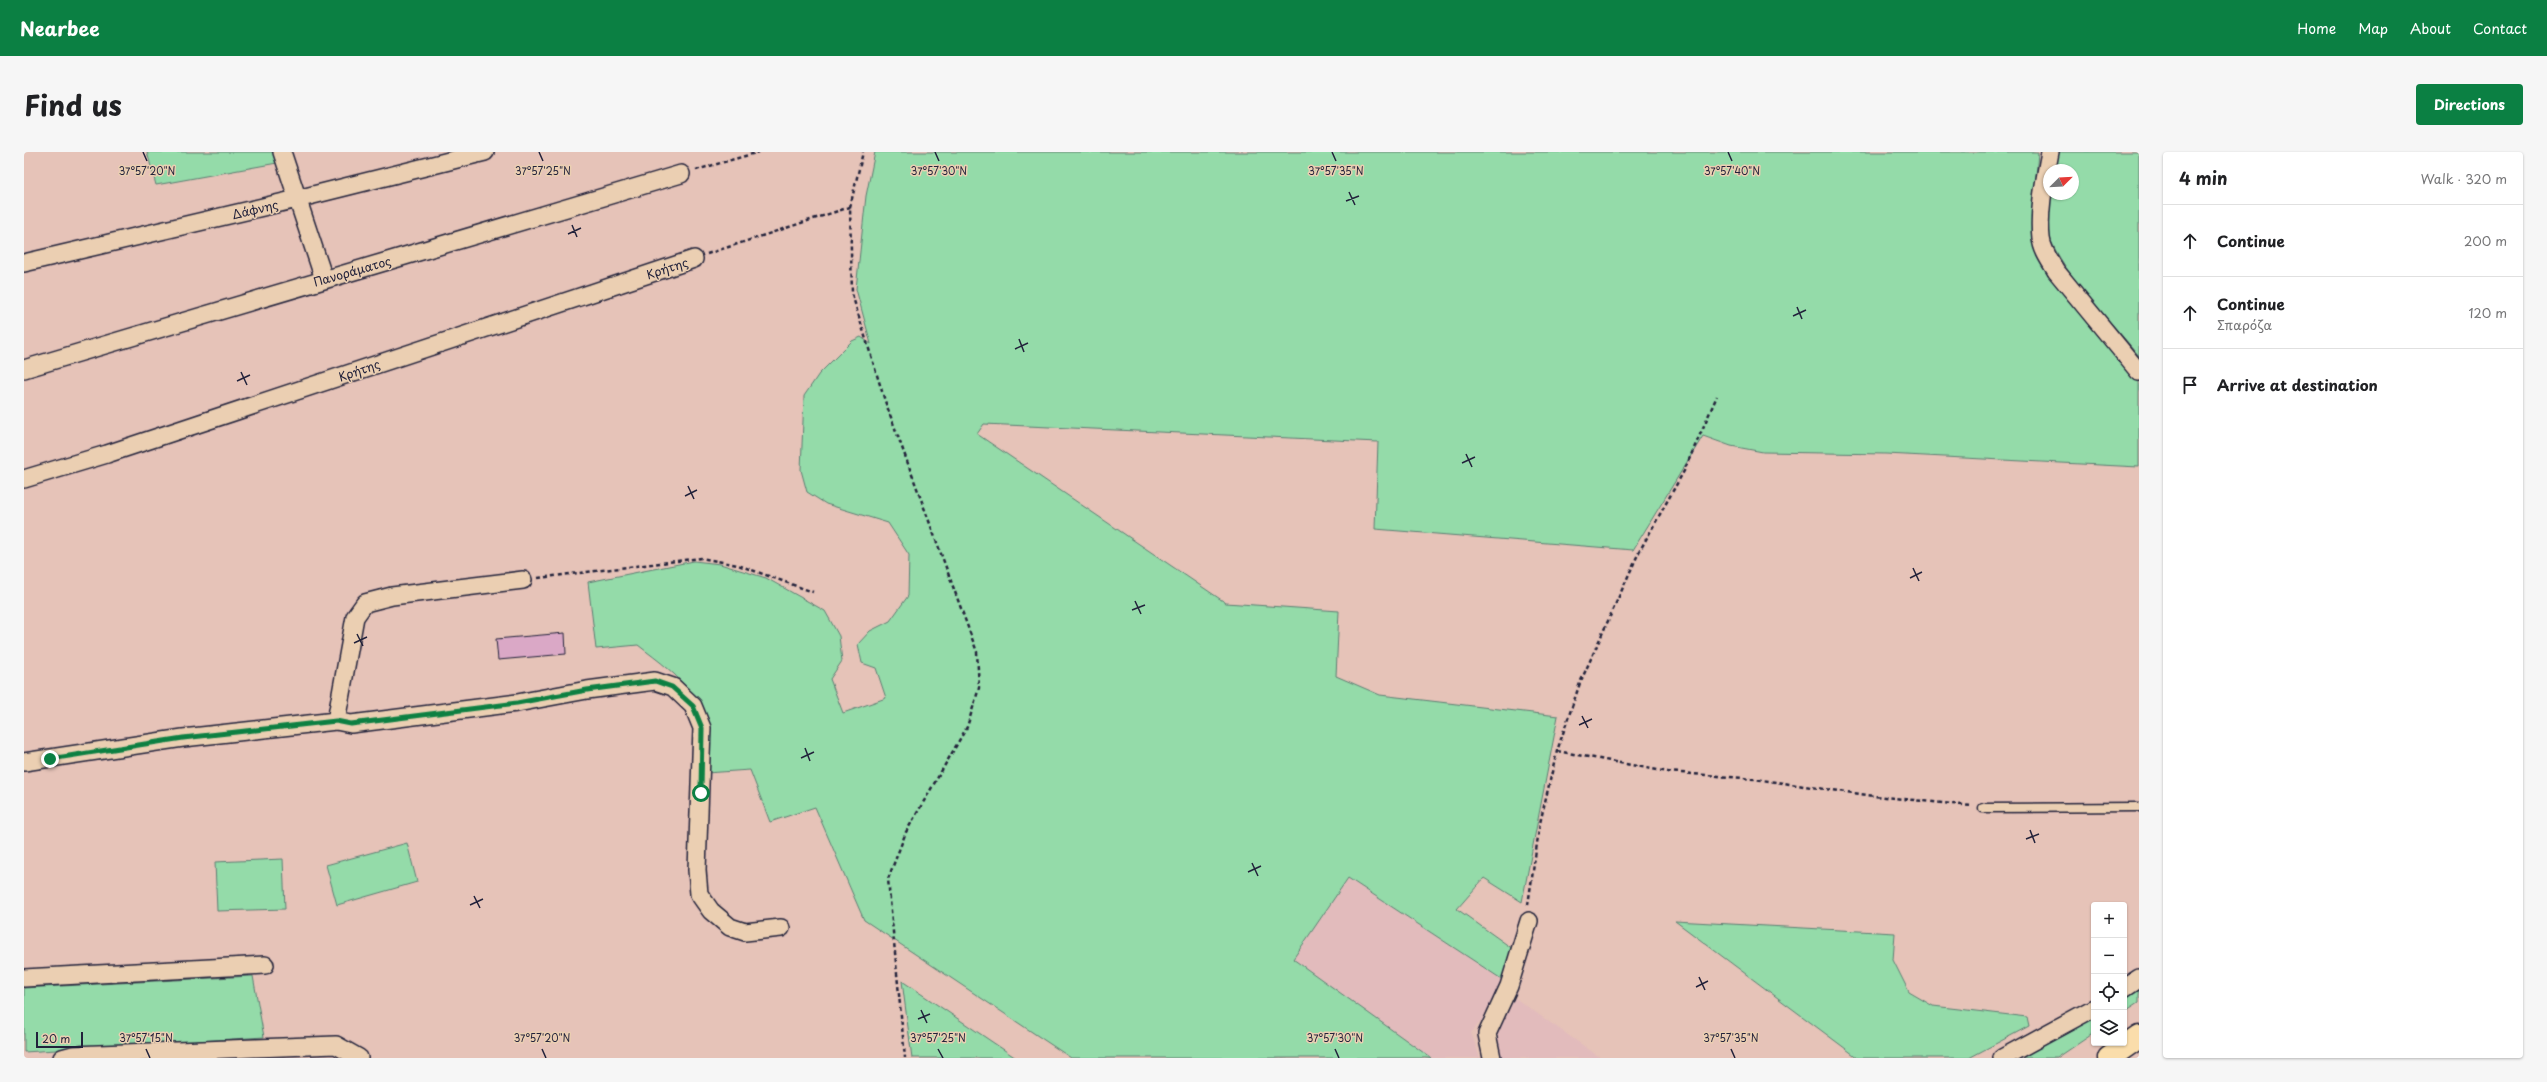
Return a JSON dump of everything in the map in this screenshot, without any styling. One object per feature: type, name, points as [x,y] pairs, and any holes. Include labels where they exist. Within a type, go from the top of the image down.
[{"type":"highway","points":[[2109,1058],[2139,1037]]},
{"type":"street","points":[[282,152],[324,279]]},
{"type":"street","name":"Δάφνης","points":[[24,263],[297,199],[485,152]]},
{"type":"street","points":[[2050,152],[2043,190],[2041,238],[2047,255],[2056,272],[2139,372]]},
{"type":"street","name":"Πανοράματος","points":[[24,369],[681,174]]},
{"type":"street","name":"Κρήτης","points":[[24,479],[145,442],[694,259]]},
{"type":"street","points":[[336,721],[355,617],[364,603],[392,596],[523,580]]},
{"type":"street","points":[[24,762],[183,738],[336,721],[351,724],[517,703],[587,690],[655,681],[672,687],[693,706],[702,728],[696,870],[699,894],[711,911],[730,927],[745,932],[782,928]]},
{"type":"street","points":[[1492,1058],[1487,1034],[1509,986],[1529,921]]},
{"type":"street","points":[[24,978],[265,965]]},
{"type":"street","points":[[2127,986],[2139,978]]},
{"type":"street","points":[[2002,1058],[2091,1010]]},
{"type":"street","points":[[62,1058],[73,1055],[336,1045],[359,1058]]},
{"type":"lane","points":[[1983,808],[2139,807]]},
{"type":"path","points":[[681,174],[759,152]]},
{"type":"path","points":[[863,152],[850,207],[852,294],[884,401],[978,652],[979,688],[967,727],[906,832],[888,879],[905,1058]]},
{"type":"path","points":[[694,259],[850,207]]},
{"type":"path","points":[[1529,921],[1528,896],[1540,823],[1557,751],[1580,682],[1639,552],[1684,471],[1717,396]]},
{"type":"path","points":[[523,580],[701,558],[738,565],[813,592]]},
{"type":"path","points":[[1557,751],[1668,772],[1755,779],[1874,796],[1983,808]]},
{"type":"shaded area","points":[[1348,878],[1503,980],[1481,1021],[1471,1033],[1480,1058],[1431,1058],[1293,959]]},
{"type":"shaded area","points":[[1515,998],[1601,1058],[1501,1058],[1497,1031]]},
{"type":"green space","points":[[147,152],[274,152],[277,163],[156,185]]},
{"type":"green space","points":[[875,152],[2038,152],[2032,223],[2039,260],[2045,261],[2139,379],[2139,467],[1886,454],[1763,452],[1731,446],[1703,436],[1633,550],[1375,529],[1378,442],[984,424],[977,434],[1226,603],[1339,611],[1336,676],[1380,695],[1558,716],[1522,902],[1484,878],[1457,909],[1513,949],[1503,980],[1348,878],[1293,959],[1431,1058],[1071,1058],[864,920],[815,807],[770,822],[750,770],[706,773],[700,724],[696,706],[689,692],[676,676],[638,645],[596,649],[588,582],[694,561],[720,564],[766,578],[825,611],[839,636],[842,661],[830,679],[843,713],[886,698],[876,668],[862,663],[858,644],[870,631],[890,621],[908,596],[909,555],[888,523],[826,504],[807,492],[801,470],[804,396],[819,374],[852,341],[861,337],[871,344],[856,289],[866,196]]},
{"type":"green space","points":[[2050,152],[2139,152],[2139,356],[2072,276],[2060,259],[2052,242],[2047,227],[2050,200],[2079,200],[2079,164],[2052,164]]},
{"type":"green space","points":[[407,843],[417,882],[337,905],[326,865]]},
{"type":"green space","points":[[283,859],[285,909],[217,911],[215,862]]},
{"type":"green space","points":[[1675,921],[1895,933],[1893,960],[1909,992],[1933,1006],[2027,1017],[2029,1026],[1969,1058],[1858,1058]]},
{"type":"green space","points":[[253,976],[264,1037],[24,1052],[24,988]]},
{"type":"green space","points":[[902,981],[1016,1058],[912,1058]]},
{"type":"green space","points":[[2139,984],[2139,1002],[2127,1010],[2127,993]]},
{"type":"green space","points":[[2091,1016],[2091,1035],[2057,1058],[2013,1058]]},
{"type":"building","points":[[565,633],[566,654],[498,660],[496,639]]},
{"type":"route","points":[[50,759],[183,738],[336,721],[351,724],[517,703],[587,690],[655,681],[672,687],[693,706],[702,728],[701,793]]}]
